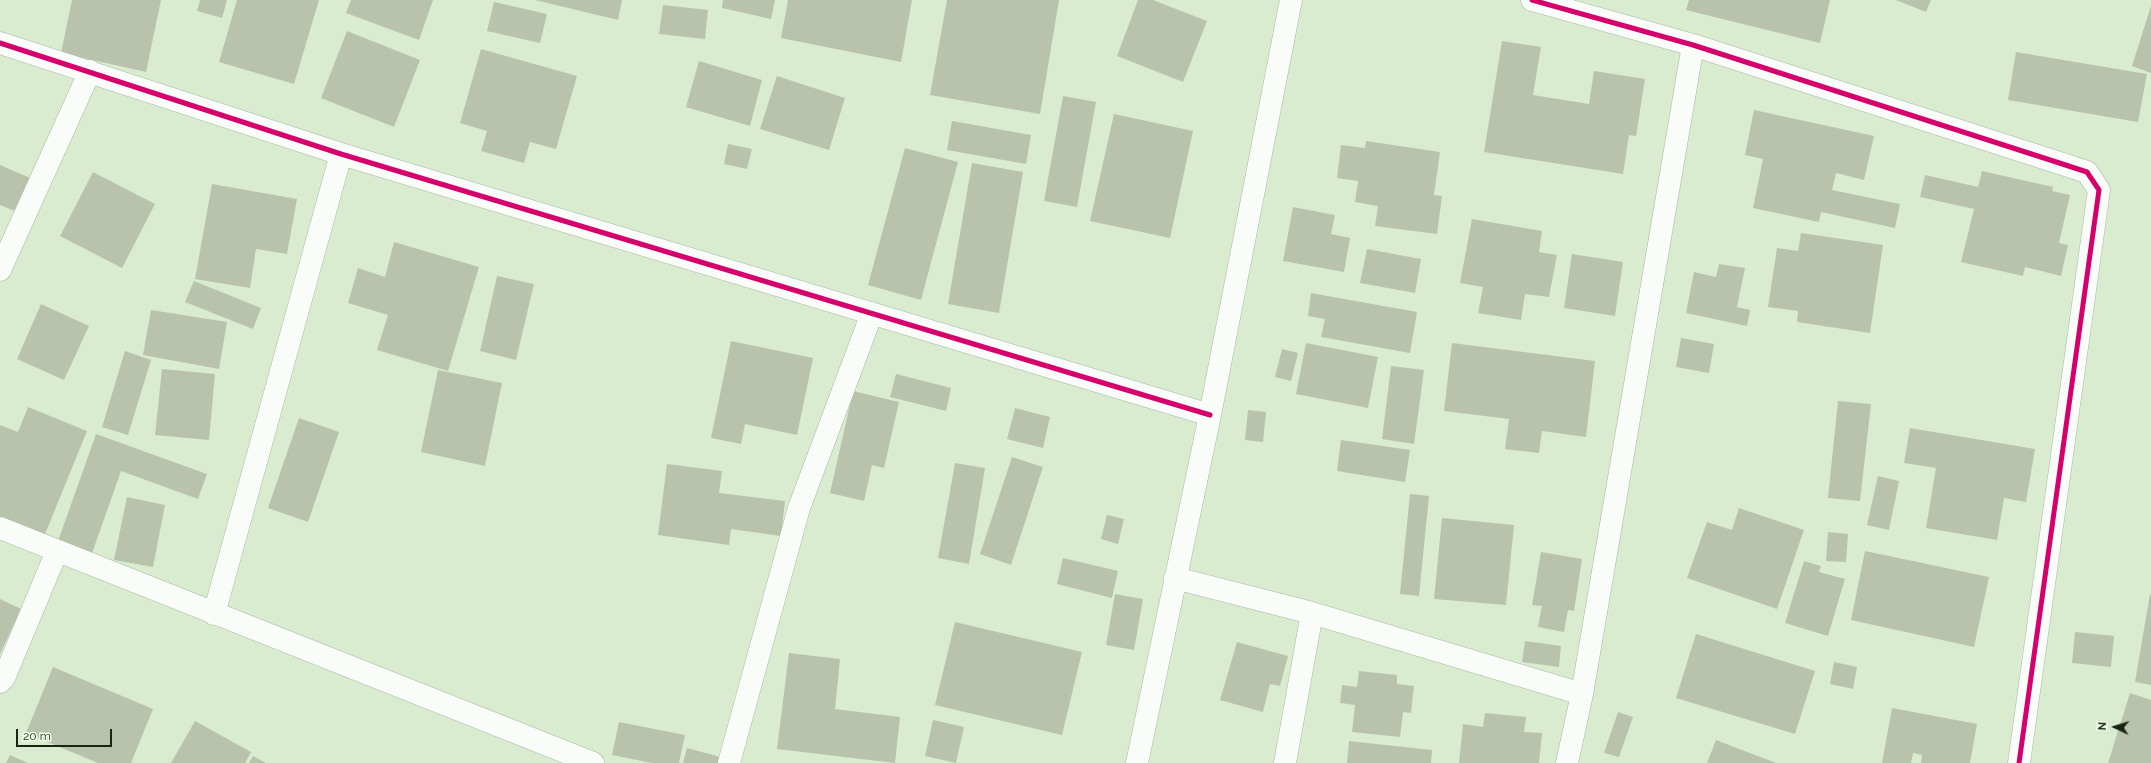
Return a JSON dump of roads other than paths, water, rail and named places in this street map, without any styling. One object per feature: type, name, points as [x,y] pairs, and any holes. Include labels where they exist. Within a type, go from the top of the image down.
[{"type":"street","points":[[1137,763],[1210,414],[1291,0]]},
{"type":"street","points":[[1532,0],[1693,45],[2087,172],[2099,190],[2019,763]]},
{"type":"street","points":[[0,43],[90,71],[341,154],[1210,414]]},
{"type":"street","points":[[1567,763],[1582,694],[1693,45]]},
{"type":"street","points":[[0,270],[90,71]]},
{"type":"street","points":[[214,614],[341,154]]},
{"type":"street","points":[[729,763],[799,508],[872,313]]},
{"type":"street","points":[[0,528],[593,763]]},
{"type":"street","points":[[0,682],[4,678],[57,551]]},
{"type":"street","points":[[1175,578],[1312,613],[1582,694]]},
{"type":"street","points":[[1285,763],[1312,613]]}]
